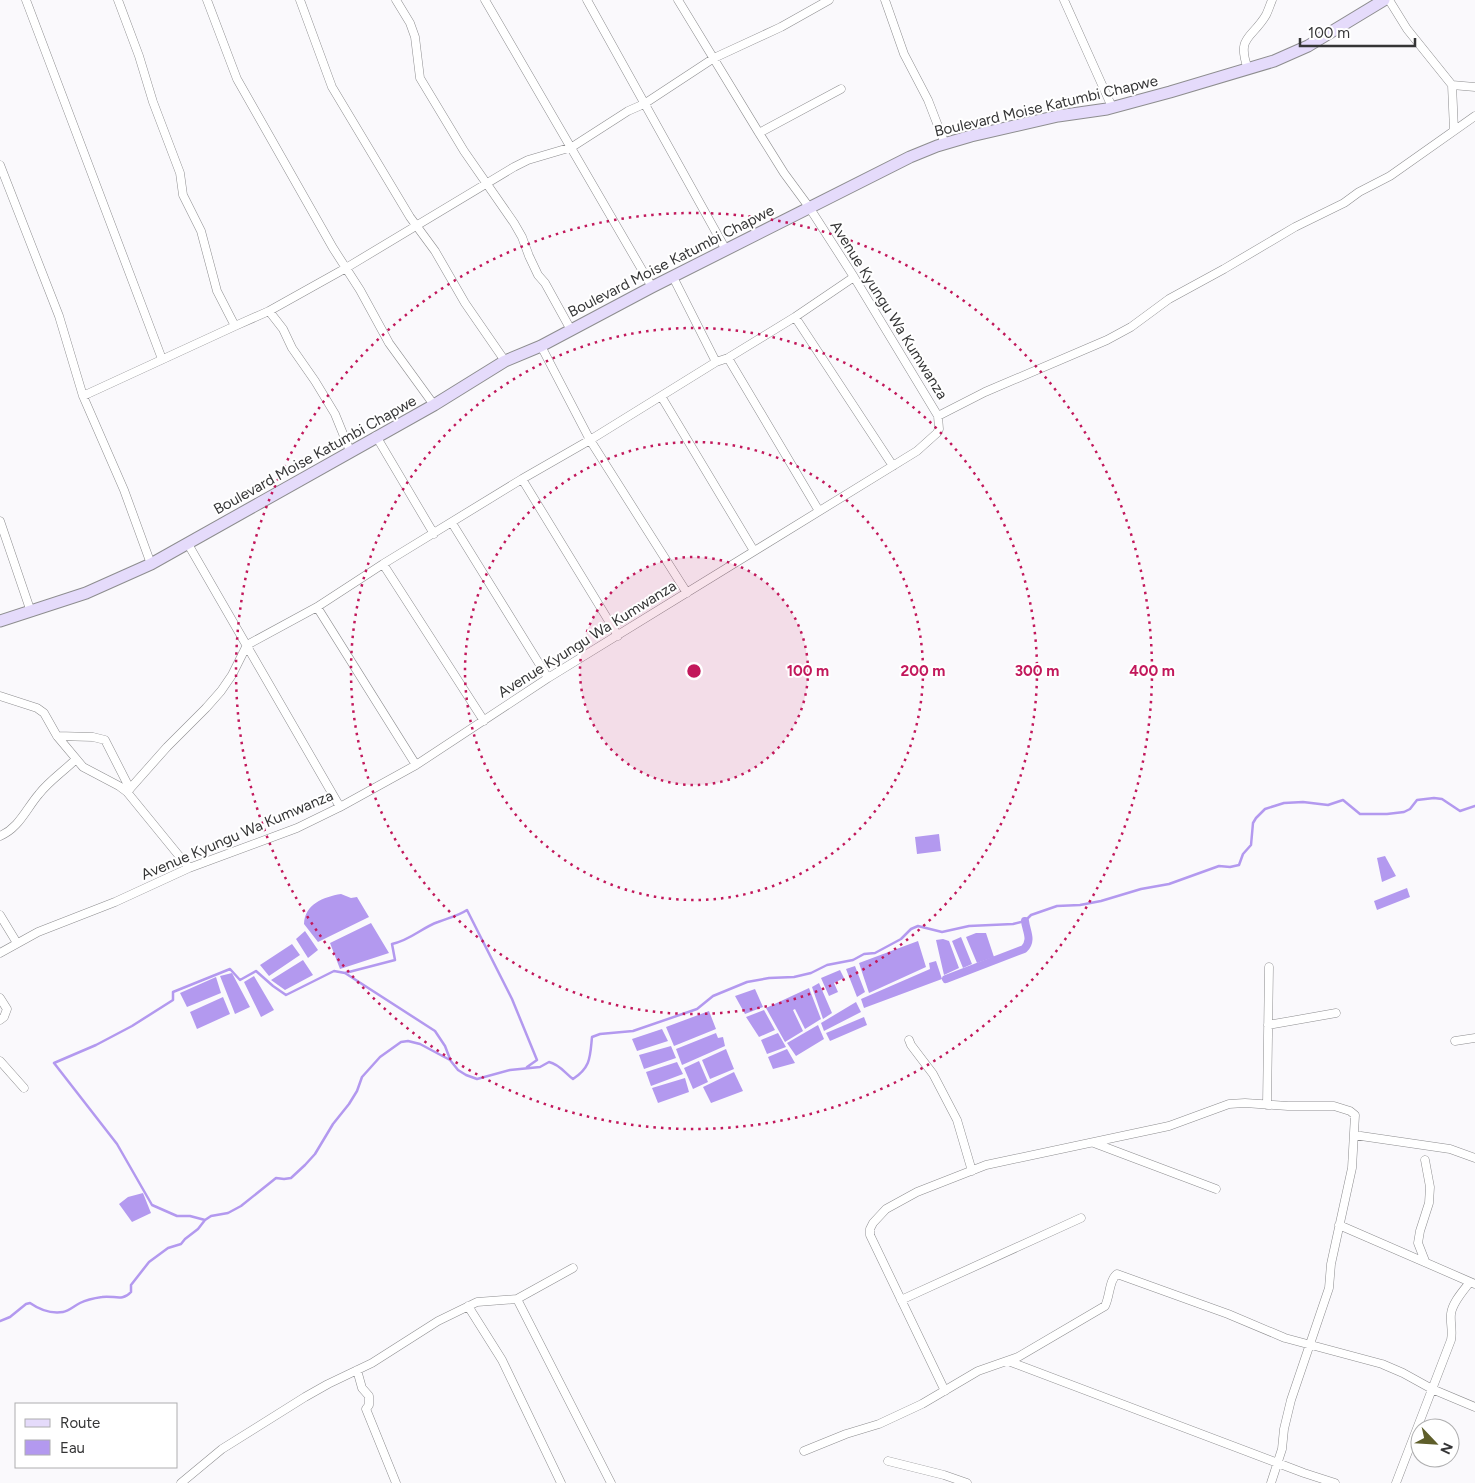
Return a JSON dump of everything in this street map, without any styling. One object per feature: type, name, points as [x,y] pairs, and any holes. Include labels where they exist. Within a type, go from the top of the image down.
[{"type":"street","points":[[26,0],[162,359]]},
{"type":"street","points":[[118,0],[180,173],[183,195],[201,231],[217,291],[235,326]]},
{"type":"street","points":[[207,0],[237,79],[389,343],[434,405]]},
{"type":"street","points":[[300,0],[332,86],[465,303],[505,362]]},
{"type":"street","points":[[396,0],[410,23],[415,37],[420,78],[464,151],[500,201],[522,237],[538,275],[545,283],[571,330]]},
{"type":"street","points":[[485,0],[652,288]]},
{"type":"street","points":[[587,0],[726,250]]},
{"type":"street","name":"Avenue Kyungu Wa Kumwanza","points":[[0,954],[38,932],[114,902],[189,868],[297,828],[340,807],[416,765],[548,678],[917,451],[938,434],[938,416],[854,277],[759,134],[678,0]]},
{"type":"street","points":[[83,396],[269,310],[346,268],[514,167],[528,160],[572,148],[714,58],[830,0]]},
{"type":"street","points":[[885,0],[904,54],[928,100],[945,144]]},
{"type":"street","points":[[1064,0],[1112,107]]},
{"type":"street","points":[[1248,69],[1244,58],[1244,43],[1250,32],[1266,15],[1272,0]]},
{"type":"street","name":"Boulevard Moise Katumbi Chapwe","points":[[0,621],[86,594],[151,564],[434,405],[505,362],[541,346],[809,207],[910,157],[945,144],[1034,122],[1112,107],[1274,61],[1308,46],[1384,0]]},
{"type":"street","points":[[1389,0],[1407,29],[1452,85],[1454,130]]},
{"type":"street","points":[[1452,85],[1475,87]]},
{"type":"street","points":[[759,134],[841,89]]},
{"type":"street","points":[[938,416],[985,392],[1108,340],[1169,299],[1295,227],[1344,203],[1359,192],[1390,176],[1475,116]]},
{"type":"street","points":[[0,165],[59,316],[83,396],[124,490],[151,564]]},
{"type":"street","points":[[673,277],[716,362]]},
{"type":"street","points":[[128,791],[216,697],[232,674],[247,646],[317,607],[383,564],[716,362],[728,358],[795,317],[854,277]]},
{"type":"street","points":[[269,310],[335,414],[350,451]]},
{"type":"street","points":[[795,317],[893,466]]},
{"type":"street","points":[[541,346],[590,440],[687,593]]},
{"type":"street","points":[[728,358],[819,511]]},
{"type":"street","points":[[661,396],[754,551]]},
{"type":"street","points":[[376,436],[434,534]]},
{"type":"street","points":[[522,479],[618,636]]},
{"type":"street","points":[[0,521],[31,612]]},
{"type":"street","points":[[452,523],[548,678]]},
{"type":"street","points":[[188,544],[340,807]]},
{"type":"street","points":[[383,564],[484,721]]},
{"type":"street","points":[[317,607],[416,765]]},
{"type":"street","points":[[0,696],[44,712],[57,736],[76,759],[90,772],[128,791]]},
{"type":"street","points":[[57,736],[93,737],[105,740],[128,791],[189,868]]},
{"type":"street","points":[[0,836],[9,832],[21,819],[39,793],[76,759]]},
{"type":"street","points":[[0,915],[17,943]]},
{"type":"street","points":[[1267,1105],[1269,967]]},
{"type":"street","points":[[0,998],[7,1010],[4,1017],[0,1020]]},
{"type":"street","points":[[1268,1025],[1336,1013]]},
{"type":"street","points":[[1455,1041],[1475,1038]]},
{"type":"street","points":[[909,1040],[911,1046],[933,1074],[957,1120],[972,1171]]},
{"type":"street","points":[[0,1061],[24,1088]]},
{"type":"street","points":[[945,1391],[870,1236],[870,1229],[873,1223],[886,1209],[917,1192],[986,1165],[1169,1126],[1229,1104],[1334,1106],[1350,1111],[1355,1115],[1352,1168],[1331,1264],[1329,1288],[1287,1415],[1282,1449],[1270,1483]]},
{"type":"street","points":[[1354,1135],[1450,1149],[1475,1158]]},
{"type":"street","points":[[1093,1142],[1216,1189]]},
{"type":"street","points":[[1425,1160],[1430,1187],[1429,1203],[1418,1243],[1425,1261]]},
{"type":"street","points":[[901,1300],[1081,1218]]},
{"type":"street","points":[[1339,1225],[1472,1283],[1453,1308],[1451,1315],[1451,1340],[1396,1483]]},
{"type":"street","points":[[181,1483],[222,1449],[328,1384],[357,1370],[438,1321],[477,1302],[517,1299],[573,1268]]},
{"type":"street","points":[[804,1451],[846,1434],[879,1424],[922,1404],[978,1371],[1018,1357],[1105,1306],[1113,1276],[1117,1274],[1228,1314],[1286,1338],[1382,1364],[1432,1389],[1475,1407]]},
{"type":"street","points":[[517,1299],[611,1483]]},
{"type":"street","points":[[468,1306],[502,1360],[561,1483]]},
{"type":"street","points":[[1008,1361],[1335,1483]]},
{"type":"street","points":[[357,1370],[362,1388],[369,1396],[366,1409],[396,1483]]},
{"type":"street","points":[[888,1461],[944,1475],[967,1483]]},
{"type":"water","points":[[939,834],[941,851],[917,854],[915,837]]},
{"type":"water","points":[[1385,856],[1396,876],[1382,882],[1377,858]]},
{"type":"water","points":[[1407,888],[1410,897],[1377,910],[1374,901]]},
{"type":"water","points":[[341,894],[351,898],[357,897],[369,917],[318,942],[304,924],[305,917],[316,903],[328,897]]},
{"type":"water","points":[[371,923],[389,953],[340,969],[330,943]]},
{"type":"water","points":[[305,931],[318,950],[308,958],[296,939]]},
{"type":"water","points":[[976,933],[986,933],[994,957],[977,963],[966,937]]},
{"type":"water","points":[[961,937],[972,964],[963,968],[952,941]]},
{"type":"water","points":[[943,939],[949,941],[959,968],[944,975],[936,940]]},
{"type":"water","points":[[918,941],[926,967],[869,993],[859,963]]},
{"type":"water","points":[[292,944],[300,955],[269,976],[260,965]]},
{"type":"water","points":[[303,960],[313,975],[285,990],[271,980]]},
{"type":"water","points":[[936,961],[942,979],[864,1008],[861,999],[930,969],[929,963]]},
{"type":"water","points":[[855,966],[865,992],[857,997],[846,969]]},
{"type":"water","points":[[840,970],[844,978],[834,983],[838,992],[829,996],[821,978]]},
{"type":"water","points":[[232,973],[250,1007],[235,1014],[220,976]]},
{"type":"water","points":[[254,976],[274,1010],[261,1017],[244,982]]},
{"type":"water","points":[[216,977],[221,993],[187,1007],[180,993]]},
{"type":"water","points":[[819,983],[832,1013],[823,1019],[812,987]]},
{"type":"water","points":[[809,988],[821,1019],[805,1029],[795,1009],[793,1010],[803,1031],[785,1042],[766,1008]]},
{"type":"water","points":[[755,989],[763,1007],[745,1014],[735,996]]},
{"type":"water","points":[[223,997],[230,1014],[197,1029],[190,1012]]},
{"type":"water","points":[[856,1002],[861,1012],[824,1031],[821,1023]]},
{"type":"water","points":[[764,1010],[775,1030],[759,1037],[746,1017]]},
{"type":"water","points":[[709,1011],[716,1029],[674,1046],[666,1027]]},
{"type":"water","points":[[864,1017],[867,1025],[830,1041],[826,1033]]},
{"type":"water","points":[[818,1025],[824,1039],[796,1056],[787,1043]]},
{"type":"water","points":[[662,1029],[668,1041],[637,1051],[632,1039]]},
{"type":"water","points":[[716,1033],[718,1038],[723,1037],[725,1046],[682,1065],[676,1049]]},
{"type":"water","points":[[778,1033],[786,1047],[767,1054],[761,1040]]},
{"type":"water","points":[[671,1046],[676,1058],[644,1069],[639,1055]]},
{"type":"water","points":[[726,1049],[734,1069],[710,1079],[702,1060]]},
{"type":"water","points":[[787,1049],[795,1063],[773,1069],[768,1057]]},
{"type":"water","points":[[699,1061],[708,1082],[693,1089],[684,1068]]},
{"type":"water","points":[[677,1062],[683,1074],[651,1086],[646,1072]]},
{"type":"water","points":[[734,1072],[743,1091],[711,1103],[703,1087]]},
{"type":"water","points":[[685,1078],[689,1092],[658,1103],[652,1088]]},
{"type":"water","points":[[143,1193],[151,1213],[132,1222],[119,1204],[128,1197]]},
{"type":"waterway","points":[[0,1321],[10,1317],[30,1303],[45,1311],[63,1312],[91,1299],[124,1297],[128,1295],[131,1292],[131,1285],[149,1262],[168,1248],[181,1244],[205,1220],[211,1216],[228,1213],[241,1206],[276,1178],[291,1178],[315,1154],[333,1124],[357,1091],[362,1077],[380,1057],[401,1042],[408,1041],[420,1044],[450,1060],[458,1070],[466,1075],[477,1079],[510,1070],[540,1067],[549,1062],[559,1067],[573,1079],[586,1066],[590,1056],[592,1037],[600,1034],[633,1031],[697,1009],[713,996],[747,982],[769,978],[794,977],[811,973],[827,965],[853,960],[864,954],[875,953],[901,939],[911,929],[918,926],[942,932],[969,926],[1013,924],[1025,921],[1031,915],[1057,906],[1080,905],[1101,901],[1141,889],[1169,884],[1219,866],[1230,867],[1239,865],[1243,854],[1251,845],[1253,823],[1256,818],[1265,809],[1284,803],[1303,802],[1328,805],[1343,800],[1360,814],[1404,812],[1410,809],[1417,800],[1434,798],[1442,799],[1460,811],[1475,806]]},
{"type":"waterway","points":[[205,1220],[190,1216],[177,1216],[152,1205],[117,1144],[54,1063],[96,1045],[132,1026],[173,1000],[173,992],[230,969],[240,980],[256,971],[286,995],[334,971],[345,973],[395,960],[392,944],[405,940],[432,925],[467,910],[512,999],[537,1060],[527,1067]]},
{"type":"waterway","points":[[946,979],[1024,949],[1029,939],[1025,921]]},
{"type":"waterway","points":[[345,973],[435,1031],[445,1046],[450,1059]]}]
